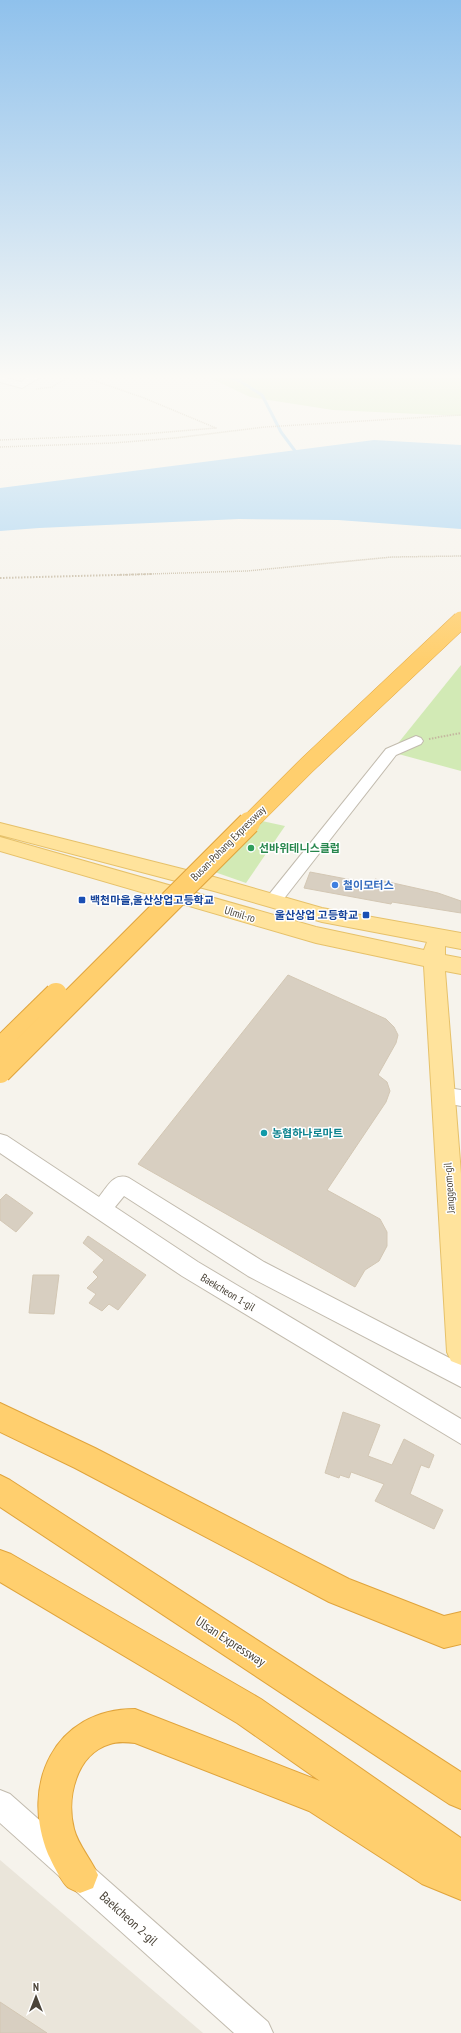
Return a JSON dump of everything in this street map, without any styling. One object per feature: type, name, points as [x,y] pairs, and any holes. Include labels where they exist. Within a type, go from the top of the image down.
[{"type":"highway","name":"Busan-Pohang Expressway","points":[[0,1049],[267,788],[461,603]]},
{"type":"highway","name":"Busan-Pohang Expressway","points":[[0,1072],[301,771],[461,620]]},
{"type":"highway","points":[[0,1417],[85,1458],[340,1591],[444,1632],[461,1628]]},
{"type":"highway","name":"Ulsan Expressway","points":[[0,1490],[451,1785]]},
{"type":"highway","points":[[0,1565],[249,1711],[448,1863]]},
{"type":"highway","points":[[80,1875],[62,1845],[54,1815],[56,1783],[66,1760],[85,1739],[108,1727],[135,1726],[320,1798],[448,1863]]},
{"type":"main road","name":"Ulmil-ro","points":[[0,829],[322,915],[461,941]]},
{"type":"main road","name":"Ulmil-ro","points":[[0,844],[309,934],[461,966]]},
{"type":"main road","name":"Janggeom-gil","points":[[436,937],[434,960],[452,1097],[461,1352]]},
{"type":"street","points":[[273,901],[391,752],[416,740]]},
{"type":"street","name":"Baekcheon 1-gil","points":[[0,1142],[190,1269],[461,1432]]},
{"type":"street","points":[[101,1209],[122,1184],[256,1269],[461,1376]]},
{"type":"street","name":"Baekcheon 2-gil","points":[[0,1804],[257,2033]]},
{"type":"path","points":[[0,578],[247,571],[392,557],[461,556]]},
{"type":"path","points":[[416,740],[461,733]]},
{"type":"shaded area","points":[[0,1860],[203,2033],[0,2033]]},
{"type":"green space","points":[[461,665],[461,771],[391,752]]},
{"type":"green space","name":"선바위테니스클럽","points":[[262,821],[285,826],[246,883],[209,870]]},
{"type":"water","points":[[133,471],[461,471],[461,529],[338,520],[239,519],[0,531],[0,488]]},
{"type":"building","points":[[310,872],[373,884],[375,879],[438,893],[461,901],[461,913],[392,902],[391,904],[304,888]]},
{"type":"building","name":"농협하나로마트","points":[[288,975],[386,1019],[394,1027],[398,1035],[396,1043],[378,1075],[387,1082],[390,1091],[386,1102],[327,1190],[380,1219],[387,1232],[387,1246],[379,1261],[365,1270],[355,1287],[138,1164]]},
{"type":"building","points":[[6,1194],[33,1213],[16,1232],[0,1220],[0,1200]]},
{"type":"building","points":[[88,1236],[146,1275],[118,1310],[109,1304],[102,1311],[89,1303],[96,1294],[87,1288],[98,1277],[93,1272],[104,1260],[83,1243]]},
{"type":"building","points":[[33,1275],[59,1275],[54,1314],[29,1313]]},
{"type":"building","points":[[343,1412],[380,1425],[368,1456],[392,1465],[404,1439],[434,1455],[429,1468],[421,1465],[410,1494],[443,1510],[434,1529],[375,1501],[384,1484],[351,1472],[349,1478],[340,1475],[339,1478],[325,1473]]},
{"type":"building","points":[[0,2002],[47,2033],[0,2033]]},
{"type":"place","name":"선바위테니스클럽","points":[[251,848]]},
{"type":"place","name":"철이모터스","points":[[335,885]]},
{"type":"place","name":"백천마을,울산상업고등학교","points":[[82,900]]},
{"type":"place","name":"울산상업 고등학교","points":[[366,915]]},
{"type":"place","name":"농협하나로마트","points":[[264,1133]]}]
